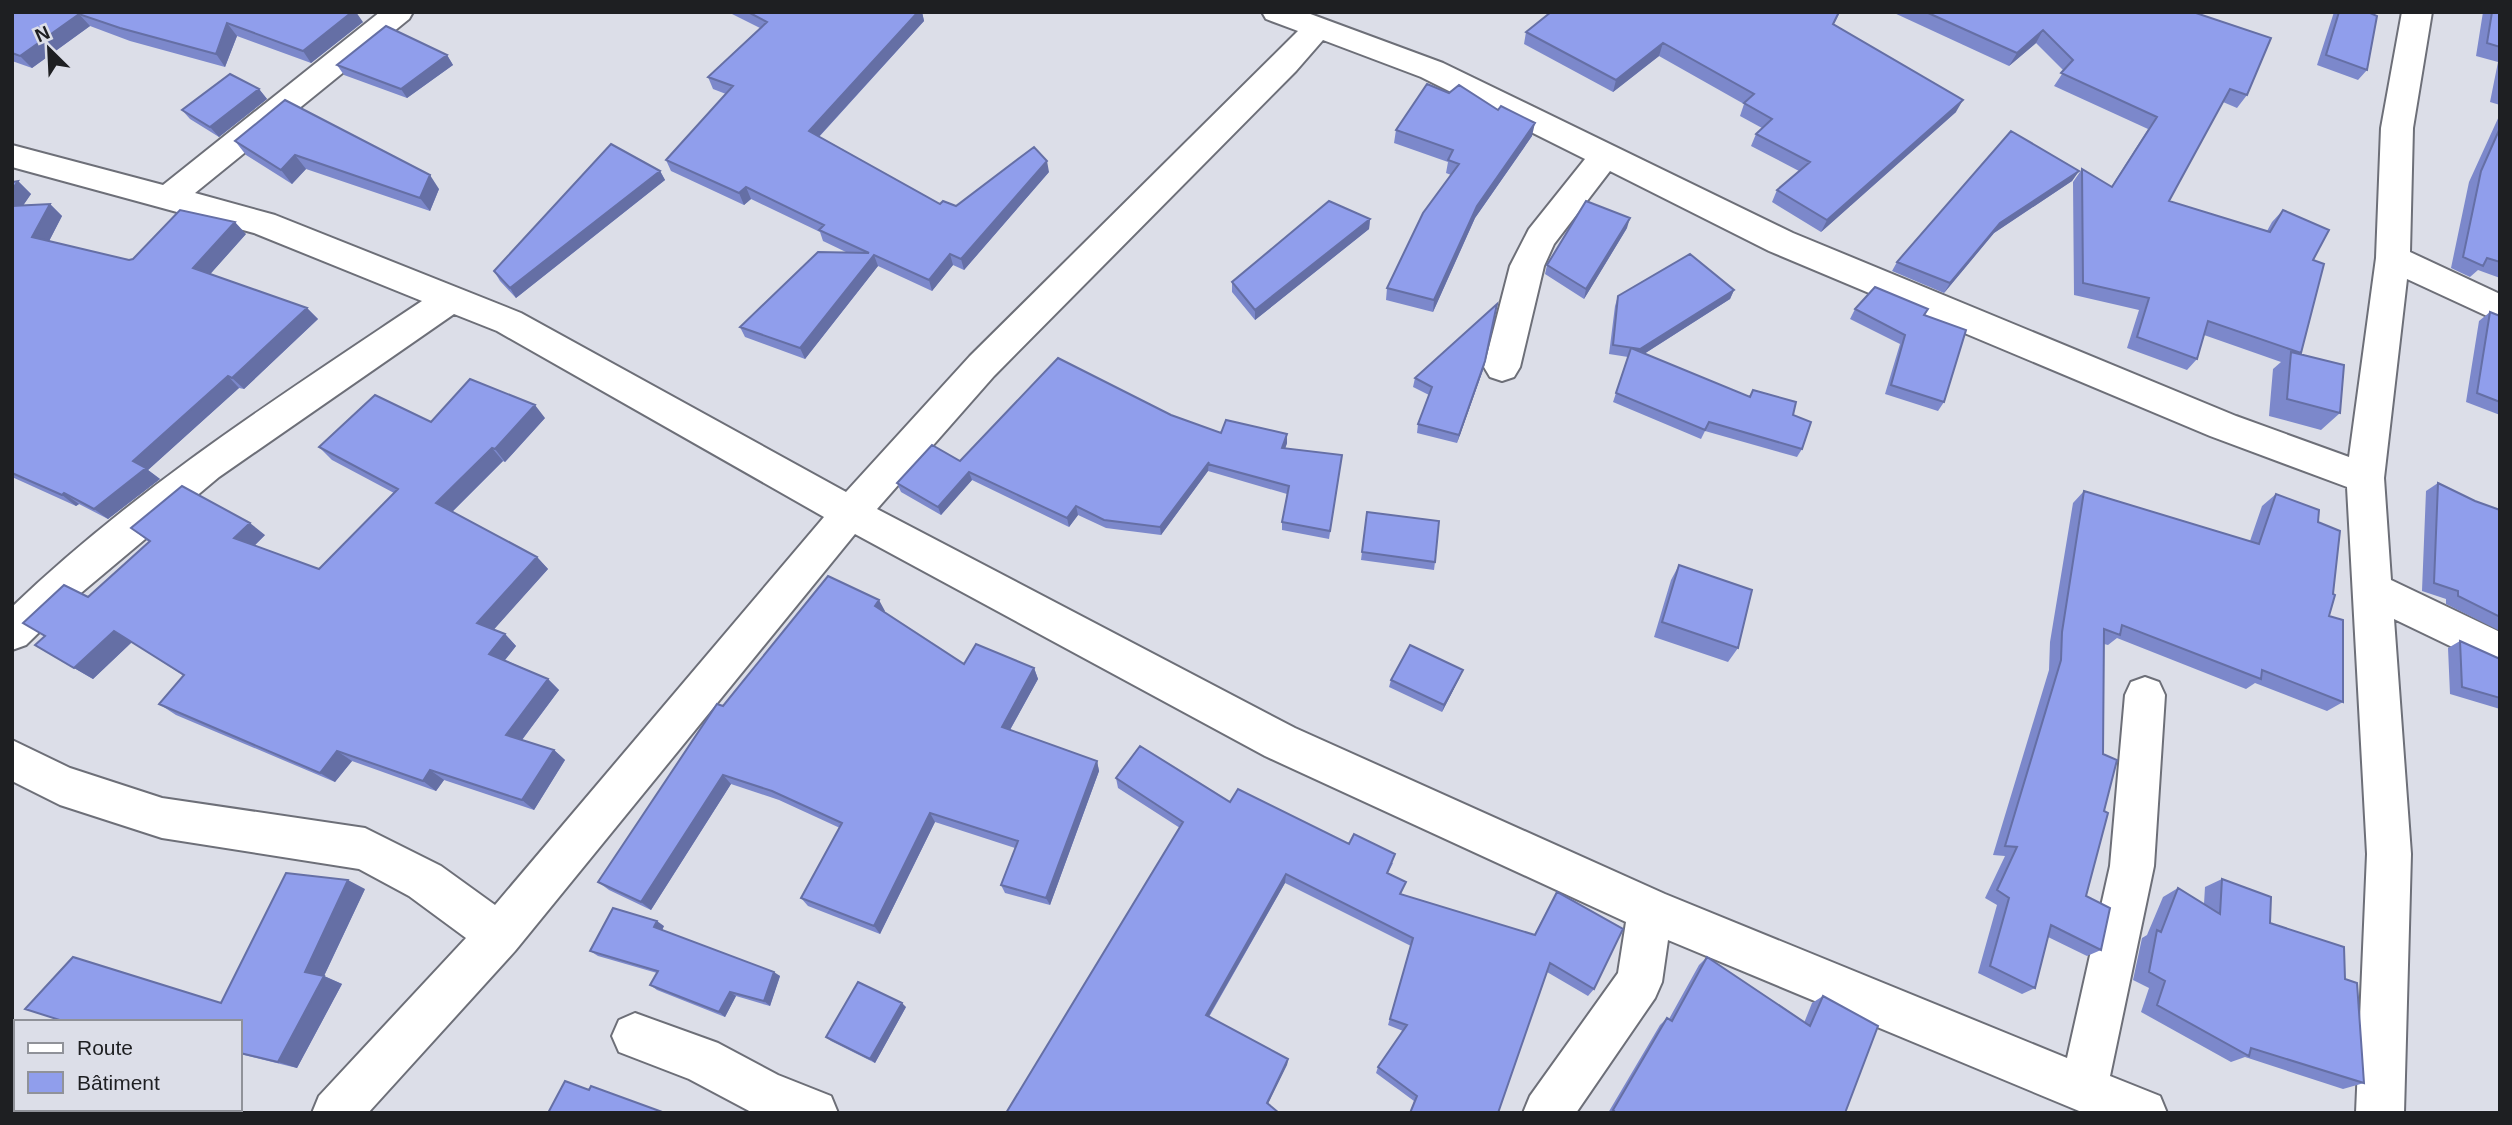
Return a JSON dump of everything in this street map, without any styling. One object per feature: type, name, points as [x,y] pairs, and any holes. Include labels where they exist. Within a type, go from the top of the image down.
[{"type":"street","points":[[167,199],[399,12]]},
{"type":"street","points":[[1276,12],[1432,71],[1781,242],[2223,426],[2365,478]]},
{"type":"street","points":[[2380,1113],[2389,855],[2365,478],[2393,258],[2397,128],[2417,12]]},
{"type":"street","points":[[336,1113],[499,934],[850,513],[982,366],[1285,64],[1317,28]]},
{"type":"street","points":[[12,156],[263,223],[509,322],[850,513],[1280,742],[1650,910],[2143,1113]]},
{"type":"street","points":[[1502,367],[1527,266],[1541,238],[1605,156]]},
{"type":"street","points":[[2393,258],[2500,309]]},
{"type":"street","points":[[12,633],[55,591],[206,466],[451,298]]},
{"type":"street","points":[[2371,589],[2500,652]]},
{"type":"street","points":[[2084,1089],[2132,866],[2145,695]]},
{"type":"street","points":[[12,759],[60,785],[162,818],[365,849],[425,881],[499,934]]},
{"type":"street","points":[[1547,1113],[1639,982],[1650,910]]},
{"type":"street","points":[[635,1036],[701,1060],[765,1094],[814,1113]]},
{"type":"building","points":[[12,12],[352,12],[303,51],[227,23],[216,54],[79,14],[20,56],[12,53]]},
{"type":"building","points":[[748,12],[918,12],[809,131],[940,204],[943,201],[956,206],[1034,147],[1047,161],[961,259],[950,254],[929,280],[874,255],[800,348],[740,327],[818,252],[869,253],[819,230],[824,225],[746,187],[739,193],[666,160],[733,86],[708,77],[767,22]]},
{"type":"building","points":[[1551,12],[1839,12],[1833,24],[1963,100],[1827,220],[1777,190],[1810,162],[1756,134],[1772,119],[1744,103],[1754,94],[1663,43],[1616,80],[1526,32]]},
{"type":"building","points":[[1926,12],[2193,12],[2271,38],[2247,95],[2230,89],[2169,201],[2270,232],[2283,210],[2329,230],[2313,260],[2324,264],[2301,353],[2208,321],[2197,359],[2137,337],[2149,298],[2083,283],[2082,169],[2112,187],[2157,117],[2061,73],[2073,60],[2043,30],[2017,53]]},
{"type":"building","points":[[2339,12],[2368,12],[2377,16],[2367,70],[2326,55]]},
{"type":"building","points":[[2492,12],[2500,12],[2500,47],[2487,43]]},
{"type":"building","points":[[386,26],[447,55],[401,89],[337,65]]},
{"type":"building","points":[[230,74],[259,89],[210,127],[182,110]]},
{"type":"building","points":[[1427,84],[1449,93],[1459,85],[1498,110],[1501,106],[1535,123],[1477,206],[1434,300],[1387,288],[1423,213],[1459,164],[1448,160],[1453,150],[1396,130]]},
{"type":"building","points":[[285,100],[430,175],[420,198],[295,155],[281,170],[235,141]]},
{"type":"building","points":[[2500,128],[2500,262],[2487,258],[2483,266],[2463,257],[2481,171]]},
{"type":"building","points":[[2011,131],[2079,171],[2000,223],[1950,283],[1897,262]]},
{"type":"building","points":[[611,144],[660,171],[510,288],[494,271]]},
{"type":"building","points":[[1329,201],[1370,219],[1255,310],[1232,282]]},
{"type":"building","points":[[1586,201],[1630,218],[1586,289],[1547,265]]},
{"type":"building","points":[[50,204],[32,237],[129,260],[180,210],[235,222],[193,268],[307,308],[232,378],[228,376],[133,461],[146,468],[94,509],[64,493],[62,495],[12,473],[12,206]]},
{"type":"building","points":[[1690,254],[1734,290],[1640,349],[1613,345],[1618,296]]},
{"type":"building","points":[[1875,287],[1928,309],[1924,315],[1966,330],[1944,402],[1891,385],[1905,335],[1855,309]]},
{"type":"building","points":[[1497,304],[1485,361],[1459,435],[1418,424],[1432,387],[1415,378]]},
{"type":"building","points":[[2490,312],[2500,316],[2500,402],[2477,393]]},
{"type":"building","points":[[1631,348],[1750,397],[1753,390],[1796,402],[1793,415],[1811,422],[1802,449],[1709,422],[1705,430],[1616,393]]},
{"type":"building","points":[[2291,352],[2344,365],[2340,413],[2287,399]]},
{"type":"building","points":[[1058,358],[1171,415],[1221,433],[1226,420],[1287,434],[1282,448],[1342,455],[1330,531],[1282,522],[1289,486],[1208,464],[1209,462],[1160,527],[1104,520],[1076,506],[1067,518],[969,472],[938,507],[897,483],[932,445],[960,461]]},
{"type":"building","points":[[470,379],[535,405],[495,449],[492,448],[436,503],[537,557],[477,623],[505,634],[489,654],[548,679],[506,735],[554,750],[522,800],[430,770],[423,781],[337,751],[320,773],[159,704],[184,675],[114,631],[74,668],[35,645],[45,636],[23,623],[64,585],[88,597],[150,541],[131,528],[182,486],[250,523],[234,538],[319,569],[398,489],[319,447],[375,395],[431,422]]},
{"type":"building","points":[[2438,483],[2500,510],[2500,617],[2458,596],[2458,591],[2434,583]]},
{"type":"building","points":[[2084,491],[2259,544],[2276,494],[2319,510],[2318,522],[2340,531],[2335,595],[2329,616],[2343,620],[2343,702],[2262,670],[2261,679],[2122,625],[2120,635],[2104,629],[2103,754],[2117,760],[2104,811],[2108,813],[2086,896],[2110,908],[2101,950],[2051,925],[2035,988],[1990,966],[2009,898],[1997,890],[2017,847],[2005,846],[2061,660],[2062,632]]},
{"type":"building","points":[[1367,512],[1439,521],[1435,562],[1362,552]]},
{"type":"building","points":[[1679,565],[1752,590],[1738,648],[1662,622]]},
{"type":"building","points":[[828,576],[879,600],[875,606],[964,664],[976,644],[1034,668],[1002,727],[1097,761],[1046,898],[1001,885],[1018,841],[930,813],[874,926],[801,898],[842,823],[772,791],[723,775],[641,902],[598,882],[717,704],[723,706]]},
{"type":"building","points":[[2460,641],[2500,659],[2500,698],[2462,687]]},
{"type":"building","points":[[1410,645],[1463,670],[1444,705],[1391,680]]},
{"type":"building","points":[[1140,746],[1230,802],[1238,789],[1349,844],[1354,834],[1395,854],[1387,873],[1406,882],[1400,894],[1535,935],[1557,892],[1623,929],[1594,989],[1550,963],[1498,1113],[1410,1113],[1417,1096],[1378,1067],[1407,1025],[1390,1019],[1413,938],[1286,874],[1206,1015],[1288,1059],[1267,1103],[1279,1113],[1006,1113],[1183,822],[1116,778]]},
{"type":"building","points":[[286,873],[348,880],[305,972],[324,976],[278,1062],[242,1053],[242,1020],[60,1020],[25,1009],[73,957],[221,1003]]},
{"type":"building","points":[[2222,879],[2271,897],[2270,923],[2344,947],[2345,979],[2357,983],[2364,1083],[2251,1048],[2249,1056],[2157,1005],[2165,981],[2149,972],[2157,930],[2161,932],[2178,888],[2220,914]]},
{"type":"building","points":[[613,908],[657,921],[654,927],[774,972],[764,1001],[730,992],[719,1012],[650,985],[658,971],[590,951]]},
{"type":"building","points":[[1707,957],[1810,1026],[1823,996],[1878,1026],[1845,1113],[1616,1113],[1613,1110],[1667,1018],[1672,1021]]},
{"type":"building","points":[[858,982],[902,1003],[870,1059],[826,1037]]},
{"type":"building","points":[[12,1055],[14,1111],[126,1113],[12,1113]]},
{"type":"building","points":[[565,1081],[589,1090],[591,1086],[665,1113],[548,1113]]}]
